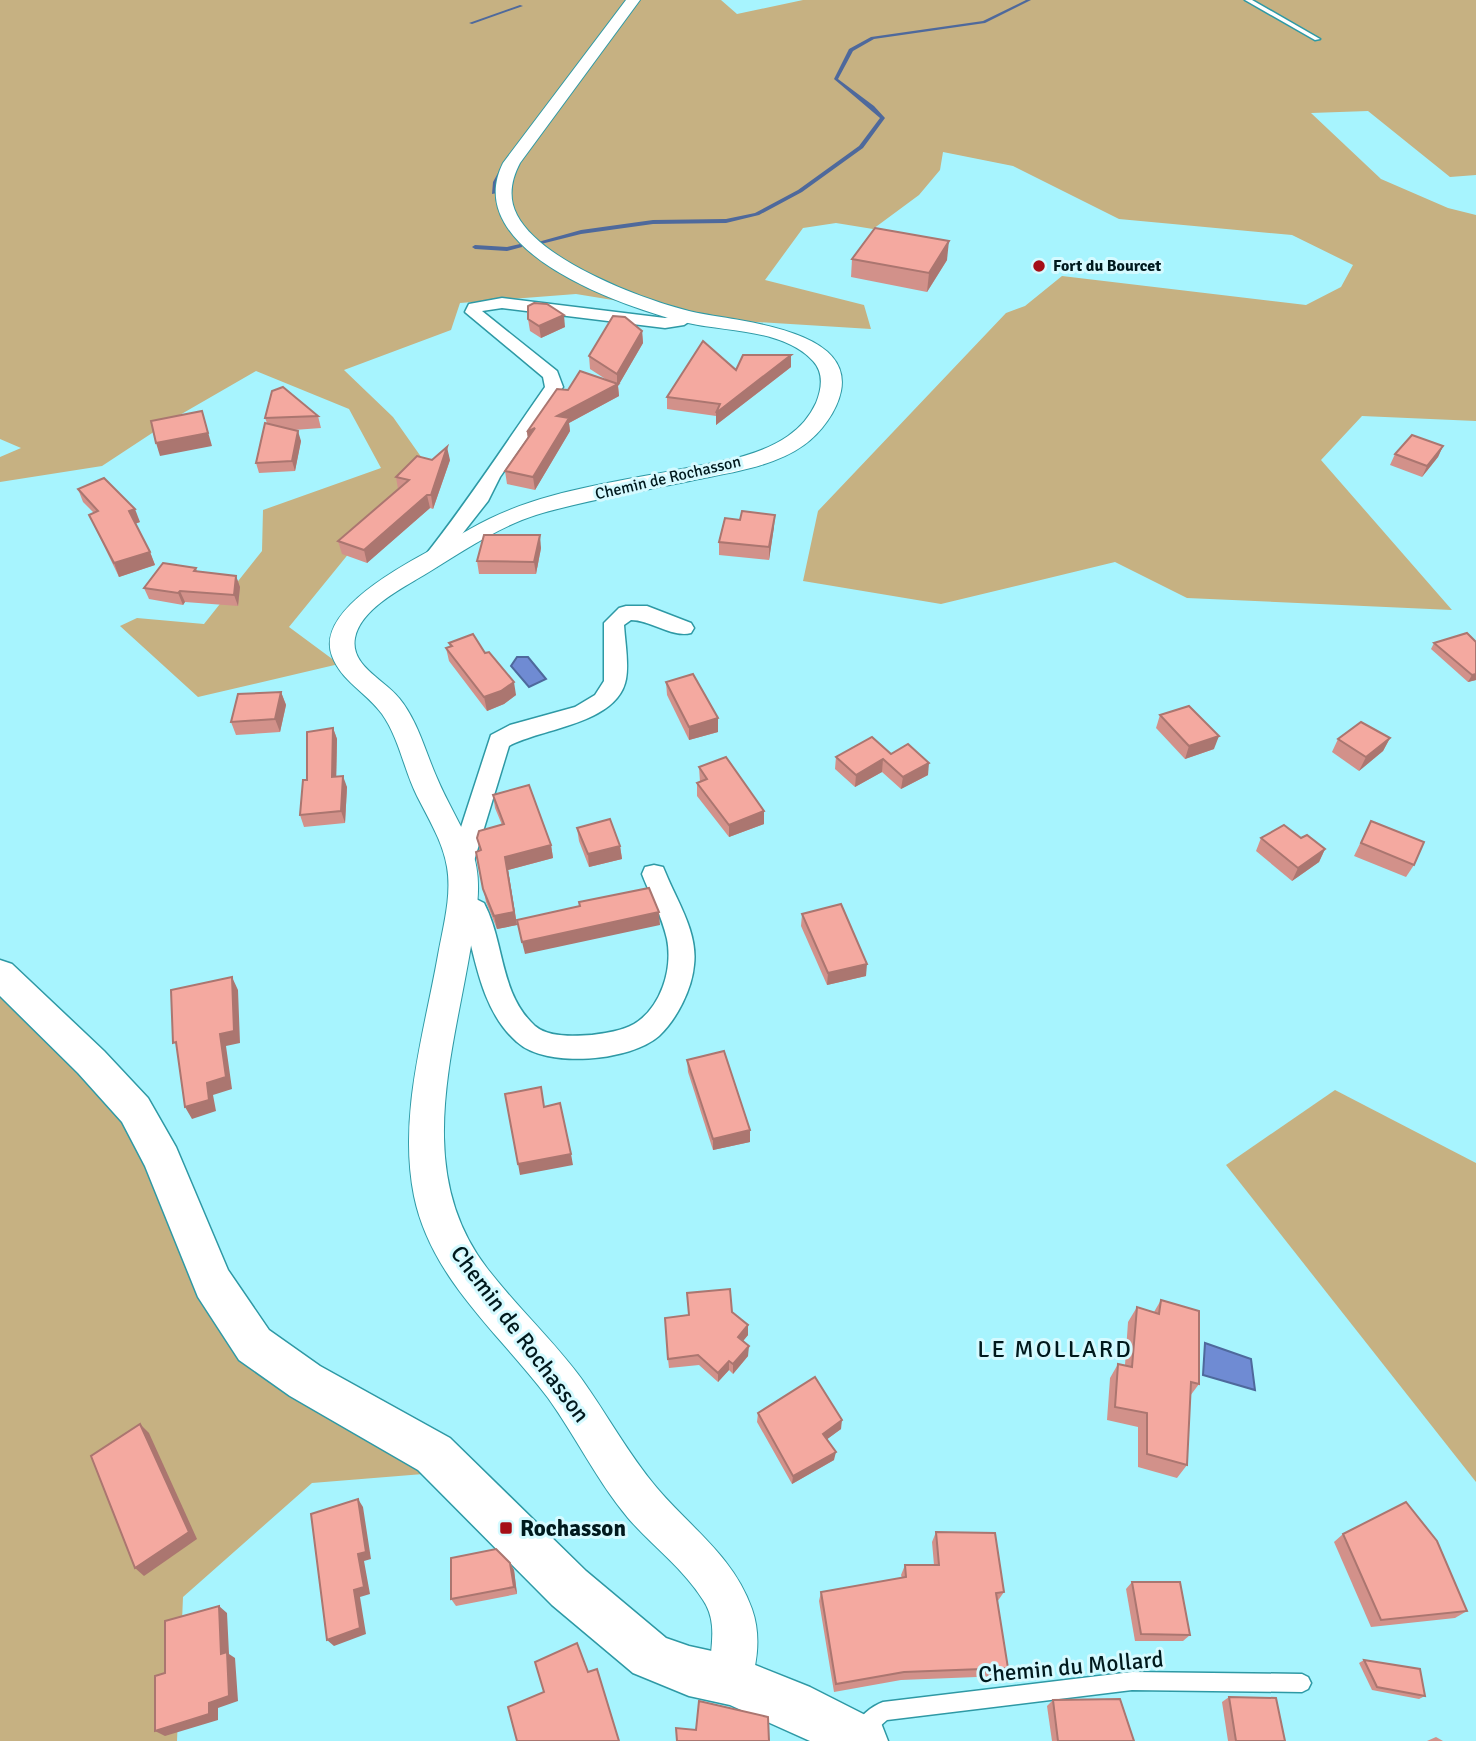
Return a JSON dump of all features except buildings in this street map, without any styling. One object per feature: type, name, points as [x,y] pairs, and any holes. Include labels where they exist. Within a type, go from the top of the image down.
[{"type":"main road","points":[[0,974],[91,1062],[135,1110],[162,1159],[213,1283],[254,1345],[305,1381],[434,1454],[569,1588],[650,1656],[689,1671],[730,1680],[792,1704],[859,1738]]},
{"type":"street","name":"Chemin de Rochasson","points":[[462,861],[396,712],[377,690],[348,664],[342,646],[342,633],[365,604],[405,575],[504,519],[524,512],[727,467],[793,443],[807,430],[824,406],[833,387],[832,373],[818,354],[801,343],[780,335],[688,317],[618,293],[545,257],[524,238],[508,216],[502,201],[506,174],[527,141],[632,0]]},
{"type":"street","points":[[430,562],[481,497],[491,477],[554,387],[551,375],[478,317],[473,312],[475,307],[502,303],[665,323],[678,322],[688,317]]},
{"type":"street","name":"Chemin de Rochasson","points":[[684,628],[647,613],[626,613],[614,623],[615,681],[603,700],[583,713],[518,730],[499,741],[462,861],[462,902],[430,1089],[425,1137],[437,1215],[446,1238],[469,1275],[564,1388],[642,1503],[724,1593],[733,1614],[738,1646],[730,1680]]},
{"type":"street","points":[[462,902],[475,910],[506,1010],[518,1026],[533,1039],[564,1046],[590,1046],[643,1032],[660,1016],[672,997],[682,962],[680,942],[653,874]]},
{"type":"lane","points":[[1248,0],[1317,39]]},
{"type":"lane","name":"Chemin du Mollard","points":[[859,1738],[883,1711],[1132,1681],[1302,1683]]},
{"type":"shaded area","points":[[0,0],[721,0],[737,14],[803,0],[1476,0],[1476,175],[1450,177],[1368,111],[1311,113],[1381,179],[1448,208],[1476,215],[1476,421],[1362,416],[1321,460],[1452,610],[1187,598],[1115,562],[941,604],[803,581],[818,511],[1006,313],[1025,306],[1062,276],[1306,305],[1341,287],[1353,265],[1292,235],[1119,219],[1013,166],[943,152],[940,170],[919,195],[873,229],[836,223],[803,228],[765,280],[864,305],[871,329],[741,321],[576,294],[460,303],[451,330],[344,370],[393,417],[424,461],[289,627],[339,664],[198,697],[120,626],[137,618],[204,624],[262,551],[263,510],[381,468],[349,409],[256,371],[178,416],[102,466],[0,482],[0,457],[21,448],[0,439]]},
{"type":"shaded area","points":[[0,988],[95,1078],[150,1168],[227,1313],[448,1472],[312,1483],[183,1597],[177,1741],[0,1741]]},
{"type":"shaded area","points":[[1335,1090],[1476,1163],[1476,1482],[1226,1165]]},
{"type":"water","points":[[517,657],[528,657],[546,679],[529,687],[511,666]]},
{"type":"water","points":[[1205,1343],[1251,1359],[1255,1390],[1203,1375]]},
{"type":"waterway","points":[[541,242],[581,232],[653,222],[726,221],[757,214],[800,191],[861,147],[883,118],[836,79],[851,50],[873,38],[984,22],[1029,0]]},
{"type":"waterway","points":[[471,23],[521,6]]},
{"type":"waterway","points":[[494,193],[496,182],[506,163]]},
{"type":"waterway","points":[[475,247],[507,249],[520,246]]},
{"type":"place","name":"Fort du Bourcet","points":[[1039,266]]},
{"type":"place","name":"Rochasson","points":[[506,1528]]},
{"type":"district","name":"LE MOLLARD","points":[[1055,1349]]}]
